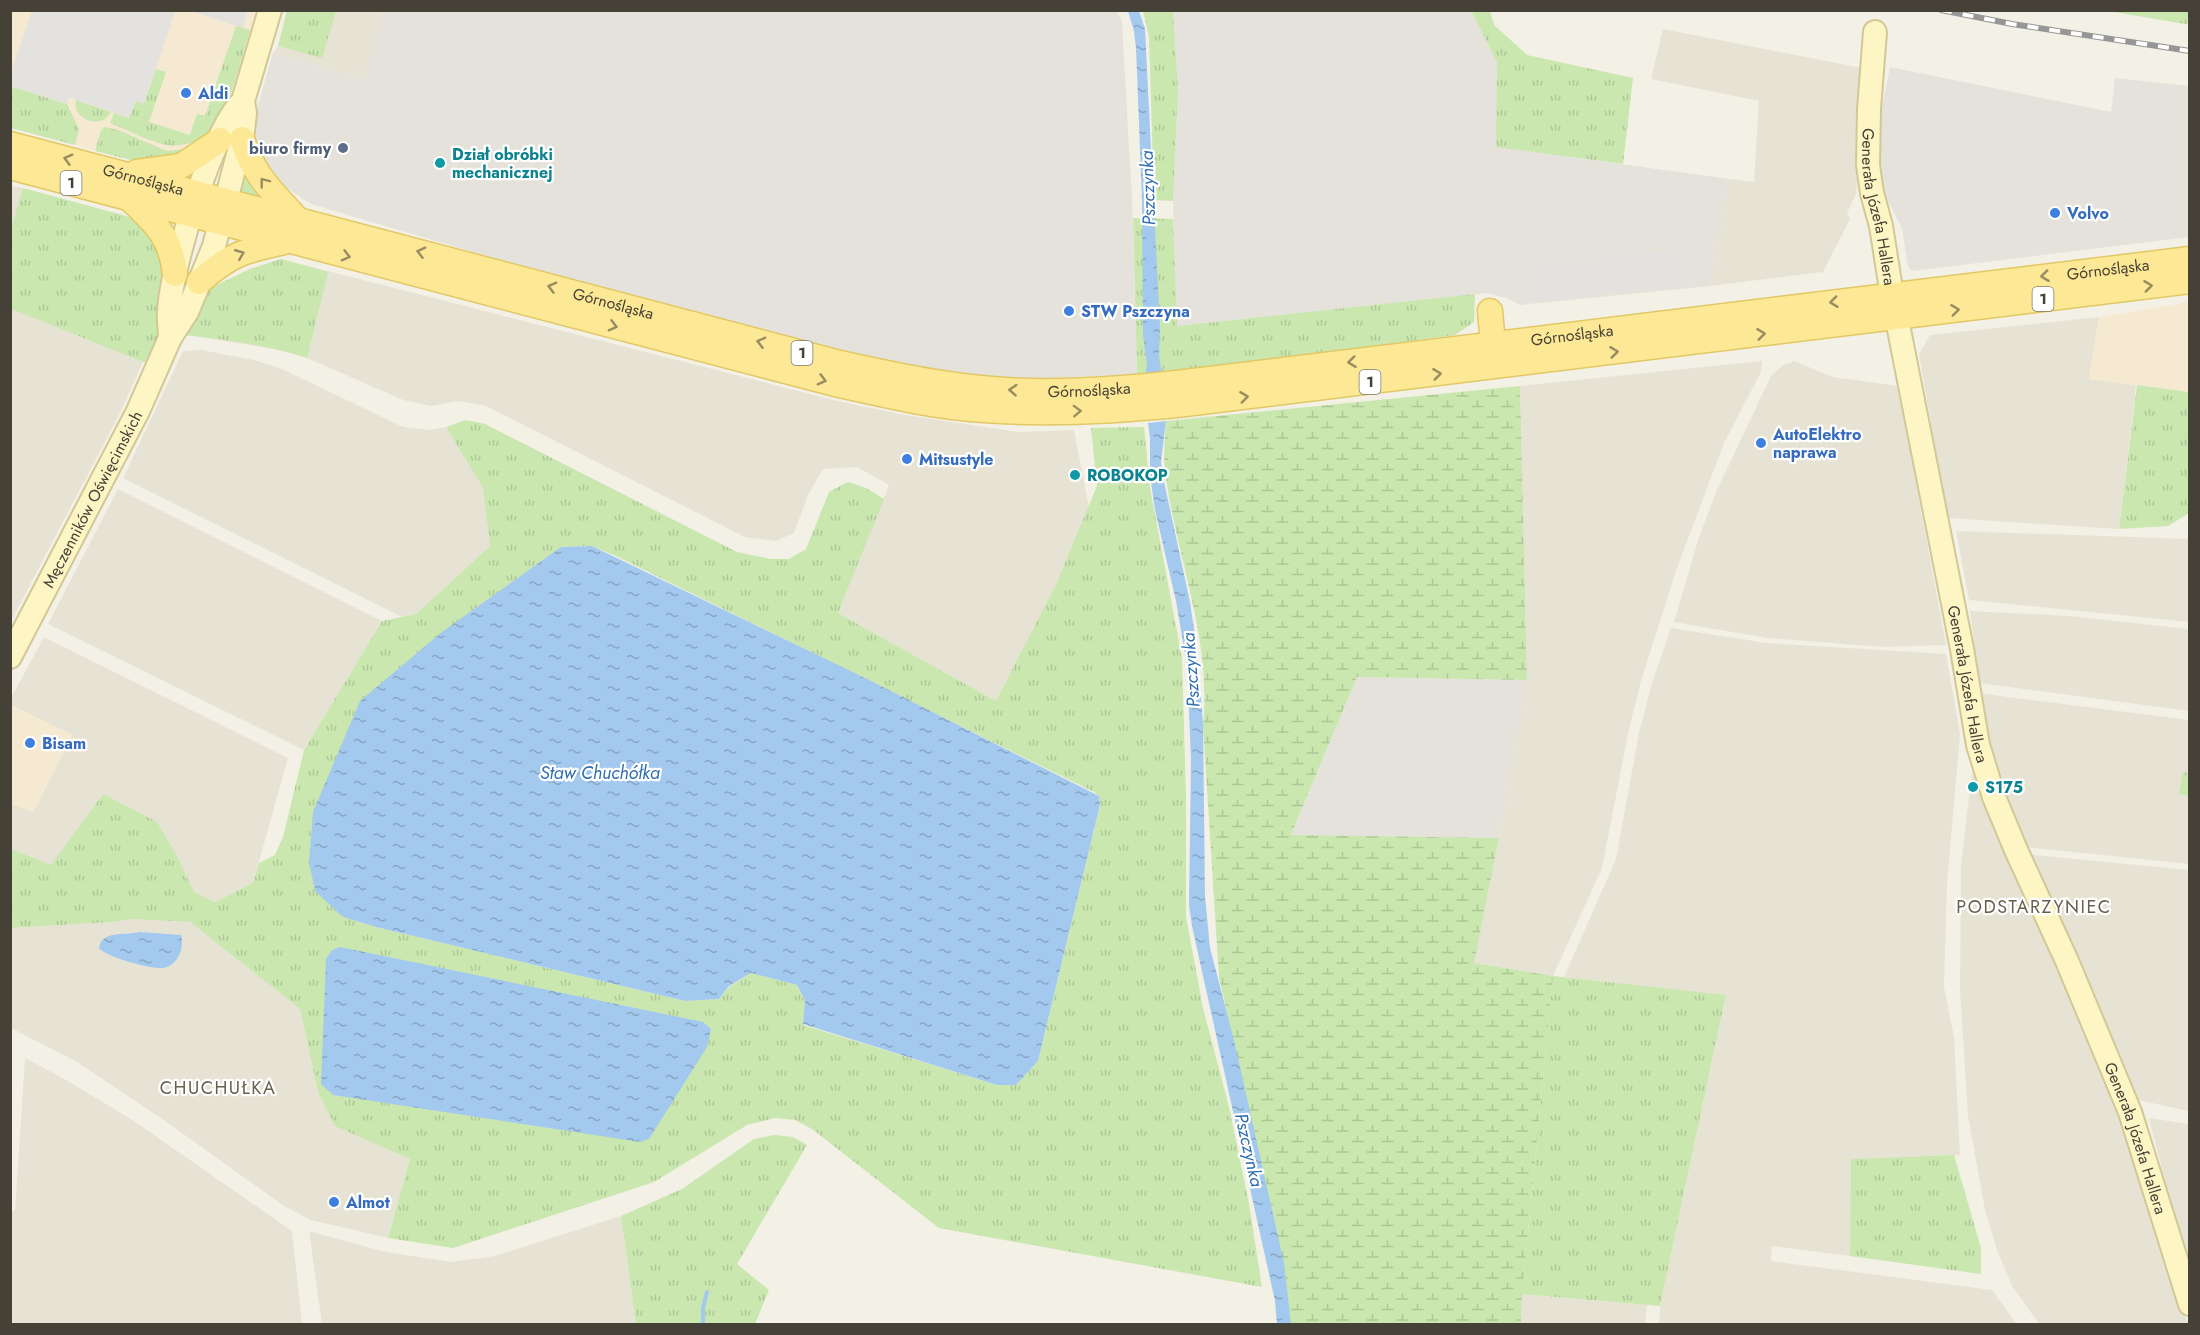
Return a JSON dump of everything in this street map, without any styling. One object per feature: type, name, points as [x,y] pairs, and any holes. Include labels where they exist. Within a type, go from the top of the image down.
[{"type":"main road","points":[[125,174],[181,166],[231,140],[249,160],[293,230],[220,263],[199,282]]},
{"type":"main road","name":"Górnośląska","points":[[10,144],[125,174],[194,204],[223,212],[840,363],[895,375],[984,388],[1136,398],[1895,306],[2190,259]]},
{"type":"main road","name":"Górnośląska","points":[[10,167],[131,200],[194,204]]},
{"type":"main road","points":[[131,200],[164,236],[173,258],[175,274]]},
{"type":"main road","name":"Górnośląska","points":[[1185,393],[1493,344],[2190,281]]},
{"type":"main road","points":[[1490,311],[1493,344]]},
{"type":"street","name":"Męczenników Oświęcimskich","points":[[170,338],[169,311],[175,274],[194,204],[245,113],[243,101],[270,10]]},
{"type":"street","name":"Generała Józefa Hallera","points":[[1875,32],[1869,109],[1868,165],[1872,193],[1881,226],[1962,649],[1978,745],[1994,798],[2067,961],[2130,1112],[2190,1304]]},
{"type":"street","name":"Męczenników Oświęcimskich","points":[[10,657],[138,411],[170,338],[187,312],[214,246],[223,212],[231,140]]},
{"type":"shaded area","points":[[195,10],[248,11],[243,28],[194,12]]},
{"type":"shaded area","points":[[1173,10],[1471,11],[1497,62],[1497,147],[1730,179],[1710,286],[1520,305],[1487,293],[1176,326],[1173,201],[1178,90]]},
{"type":"shaded area","points":[[10,11],[260,11],[232,101],[203,146],[139,162],[11,128]]},
{"type":"shaded area","points":[[32,11],[175,11],[144,104],[136,101],[129,118],[69,97],[67,104],[11,86],[11,72]]},
{"type":"shaded area","points":[[287,11],[383,11],[364,79],[273,53],[278,46]]},
{"type":"shaded area","points":[[383,11],[1117,11],[1122,21],[1132,200],[1137,374],[1024,379],[957,374],[909,366],[837,351],[578,283],[311,204],[278,182],[263,159],[255,135],[255,115],[273,53],[364,79]]},
{"type":"shaded area","points":[[1663,29],[1862,68],[1856,114],[1859,166],[1856,194],[1847,213],[1850,219],[1823,272],[1710,286],[1730,179],[1754,182],[1759,101],[1651,79]]},
{"type":"shaded area","points":[[1890,67],[2111,112],[2115,78],[2189,86],[2189,237],[1913,271],[1908,267],[1902,228],[1882,189],[1879,123]]},
{"type":"shaded area","points":[[11,186],[23,188],[11,228]]},
{"type":"shaded area","points":[[1678,250],[1681,285],[1533,301],[1529,265]]},
{"type":"shaded area","points":[[281,259],[837,401],[905,415],[1018,432],[1074,430],[1089,508],[1056,584],[996,701],[838,613],[889,485],[857,467],[823,469],[808,495],[794,533],[776,541],[745,537],[486,406],[458,401],[431,406],[403,400],[307,358],[282,350],[186,335],[250,269]]},
{"type":"shaded area","points":[[2189,298],[2189,392],[2089,379],[2099,317],[2183,303]]},
{"type":"shaded area","points":[[11,309],[143,362],[120,413],[11,621]]},
{"type":"shaded area","points":[[2099,317],[2089,379],[2136,385],[2119,529],[1947,518],[1919,354],[1930,335]]},
{"type":"shaded area","points":[[202,350],[254,360],[282,369],[403,427],[430,430],[446,427],[483,488],[490,546],[416,614],[402,617],[123,478],[183,351]]},
{"type":"shaded area","points":[[1762,361],[1761,372],[1724,443],[1677,568],[1641,681],[1629,729],[1602,868],[1553,976],[1474,963],[1527,680],[1520,386]]},
{"type":"shaded area","points":[[1794,361],[1833,377],[1898,386],[1946,645],[1883,647],[1767,638],[1674,622],[1699,537],[1717,490],[1771,376],[1782,366]]},
{"type":"shaded area","points":[[118,489],[382,621],[304,750],[48,624]]},
{"type":"shaded area","points":[[1956,531],[2189,539],[2189,622],[1969,600]]},
{"type":"shaded area","points":[[1970,611],[2070,616],[2189,629],[2189,711],[1979,683]]},
{"type":"shaded area","points":[[1671,628],[1766,643],[1946,654],[1960,734],[1947,884],[1944,987],[1954,1037],[1960,1155],[1851,1159],[1850,1256],[1772,1246],[1771,1261],[1992,1290],[2017,1324],[1659,1324],[1660,1306],[1726,996],[1564,977],[1616,859],[1639,733],[1652,683]]},
{"type":"shaded area","points":[[44,637],[288,758],[253,883],[215,902],[194,892],[176,854],[103,794],[51,866],[11,849],[11,804],[33,812],[72,735],[11,705],[11,698]]},
{"type":"shaded area","points":[[1357,677],[1527,680],[1499,838],[1291,836]]},
{"type":"shaded area","points":[[1977,693],[2189,720],[2189,773],[2183,773],[2180,794],[2189,796],[2189,864],[2025,847],[2000,788]]},
{"type":"shaded area","points":[[10,705],[72,735],[33,812],[11,804]]},
{"type":"shaded area","points":[[1972,773],[2074,990],[2121,1116],[2176,1300],[2189,1324],[2039,1324],[2012,1286],[1997,1250],[1985,1210],[1968,1116],[1960,991],[1961,864]]},
{"type":"shaded area","points":[[2025,854],[2189,870],[2189,1111],[2138,1100]]},
{"type":"shaded area","points":[[131,919],[190,922],[300,1009],[318,1092],[383,1146],[410,1159],[388,1238],[311,1220],[284,1206],[168,1123],[77,1062],[11,1028],[11,928]]},
{"type":"shaded area","points":[[25,1058],[134,1121],[292,1231],[302,1324],[11,1324],[11,1211],[15,1211]]},
{"type":"shaded area","points":[[2149,1118],[2189,1124],[2189,1275]]},
{"type":"shaded area","points":[[621,1216],[636,1324],[322,1324],[309,1231],[386,1252],[451,1262],[495,1256]]},
{"type":"shaded area","points":[[1522,1294],[1647,1305],[1645,1324],[1521,1324]]},
{"type":"green space","points":[[287,11],[336,11],[322,58],[278,46]]},
{"type":"green space","points":[[1143,11],[1173,11],[1178,90],[1173,201],[1154,200],[1149,37]]},
{"type":"green space","points":[[1471,11],[1490,11],[1494,25],[1527,55],[1633,78],[1623,164],[1496,147],[1497,62]]},
{"type":"green space","points":[[2108,11],[2189,11],[2189,24],[2185,24]]},
{"type":"green space","points":[[236,26],[250,30],[229,98],[217,123],[209,133],[189,144],[166,145],[110,123],[114,113],[129,118],[136,100],[144,103],[156,69],[166,72],[149,122],[190,135],[197,114],[205,116]]},
{"type":"green space","points":[[13,87],[67,104],[79,129],[75,145],[11,128],[10,94]]},
{"type":"green space","points":[[76,100],[111,112],[101,121],[89,120],[78,113]]},
{"type":"green space","points":[[104,127],[118,130],[167,151],[185,149],[187,157],[139,162],[95,151]]},
{"type":"green space","points":[[244,164],[277,205],[235,195]]},
{"type":"green space","points":[[23,188],[130,217],[144,224],[151,232],[167,277],[157,344],[150,362],[143,362],[11,309],[11,228]]},
{"type":"green space","points":[[1133,218],[1173,219],[1177,326],[1475,294],[1474,322],[1455,335],[1188,371],[1137,374]]},
{"type":"green space","points":[[281,259],[328,272],[307,358],[262,346],[186,335],[210,288],[250,269]]},
{"type":"green space","points":[[2137,385],[2189,392],[2189,513],[2168,526],[2119,529]]},
{"type":"green space","points":[[1520,386],[1527,680],[1357,677],[1291,835],[1499,838],[1474,963],[1553,976],[1521,1324],[1291,1324],[1277,1234],[1219,977],[1203,726],[1202,661],[1192,598],[1165,471],[1166,421]]},
{"type":"green space","points":[[466,420],[485,424],[737,552],[771,559],[789,559],[806,549],[829,492],[848,482],[866,488],[884,499],[838,613],[996,701],[1056,584],[1097,486],[1091,428],[1144,427],[1150,488],[1182,658],[1186,798],[1186,917],[1203,1008],[1229,1107],[1249,1204],[1262,1287],[939,1228],[812,1129],[795,1120],[775,1118],[747,1125],[654,1182],[453,1248],[388,1238],[410,1159],[335,1126],[318,1092],[300,1009],[190,922],[131,919],[11,928],[11,849],[51,865],[103,794],[157,822],[176,854],[194,892],[215,902],[253,883],[259,863],[275,855],[283,837],[304,750],[382,621],[416,614],[490,546],[483,488],[446,427]],"holes":[[[592,546],[1099,796],[1100,806],[1038,1061],[1016,1085],[997,1085],[803,1025],[805,1000],[797,985],[751,973],[729,987],[719,999],[685,1001],[376,927],[343,917],[408,663],[443,632],[561,547]]]},
{"type":"green space","points":[[2183,772],[2189,773],[2189,796],[2179,794]]},
{"type":"green space","points":[[1553,976],[1726,995],[1660,1306],[1522,1294]]},
{"type":"green space","points":[[774,1135],[793,1137],[807,1145],[737,1264],[769,1290],[755,1324],[636,1324],[621,1216],[682,1189],[754,1139]]},
{"type":"green space","points":[[1954,1155],[1981,1248],[1981,1274],[1850,1256],[1851,1159]]},
{"type":"water","name":"Pszczynka","points":[[1128,11],[1139,11],[1145,29],[1160,327],[1159,356],[1162,375],[1145,376],[1147,365],[1143,335],[1142,200],[1136,48]]},
{"type":"water","name":"Pszczynka","points":[[1166,421],[1161,461],[1163,477],[1190,602],[1197,649],[1203,723],[1205,896],[1210,948],[1233,1036],[1284,1263],[1291,1324],[1277,1324],[1275,1301],[1189,905],[1191,760],[1187,666],[1150,475],[1148,423]]},
{"type":"water","name":"Staw Chuchółka","points":[[592,546],[867,679],[1099,796],[1100,805],[1038,1061],[1016,1085],[997,1085],[803,1024],[805,1000],[797,985],[751,973],[729,986],[719,999],[685,1001],[376,927],[343,917],[315,891],[309,862],[313,812],[360,701],[442,632],[561,547]]},
{"type":"water","points":[[139,932],[181,935],[182,946],[176,961],[167,967],[148,967],[119,959],[99,948],[104,938],[109,936]]},
{"type":"water","points":[[340,947],[703,1022],[711,1029],[707,1047],[649,1139],[640,1142],[333,1095],[321,1084],[326,959],[332,950]]},
{"type":"waterway","points":[[703,1324],[703,1308],[707,1292]]},
{"type":"railway","points":[[1941,10],[2012,24],[2190,51]]},
{"type":"place","name":"Aldi","points":[[186,93]]},
{"type":"place","name":"biuro firmy","points":[[343,148]]},
{"type":"place","name":"Dział obróbki mechanicznej","points":[[440,163]]},
{"type":"place","name":"Volvo","points":[[2055,213]]},
{"type":"place","name":"STW Pszczyna","points":[[1069,311]]},
{"type":"place","name":"AutoElektro naprawa","points":[[1761,443]]},
{"type":"place","name":"Mitsustyle","points":[[907,459]]},
{"type":"place","name":"ROBOKOP","points":[[1075,475]]},
{"type":"place","name":"Bisam","points":[[30,743]]},
{"type":"place","name":"S175","points":[[1973,787]]},
{"type":"place","name":"Almot","points":[[334,1202]]},
{"type":"district","name":"PODSTARZYNIEC","points":[[2034,907]]},
{"type":"district","name":"CHUCHUŁKA","points":[[218,1088]]}]
